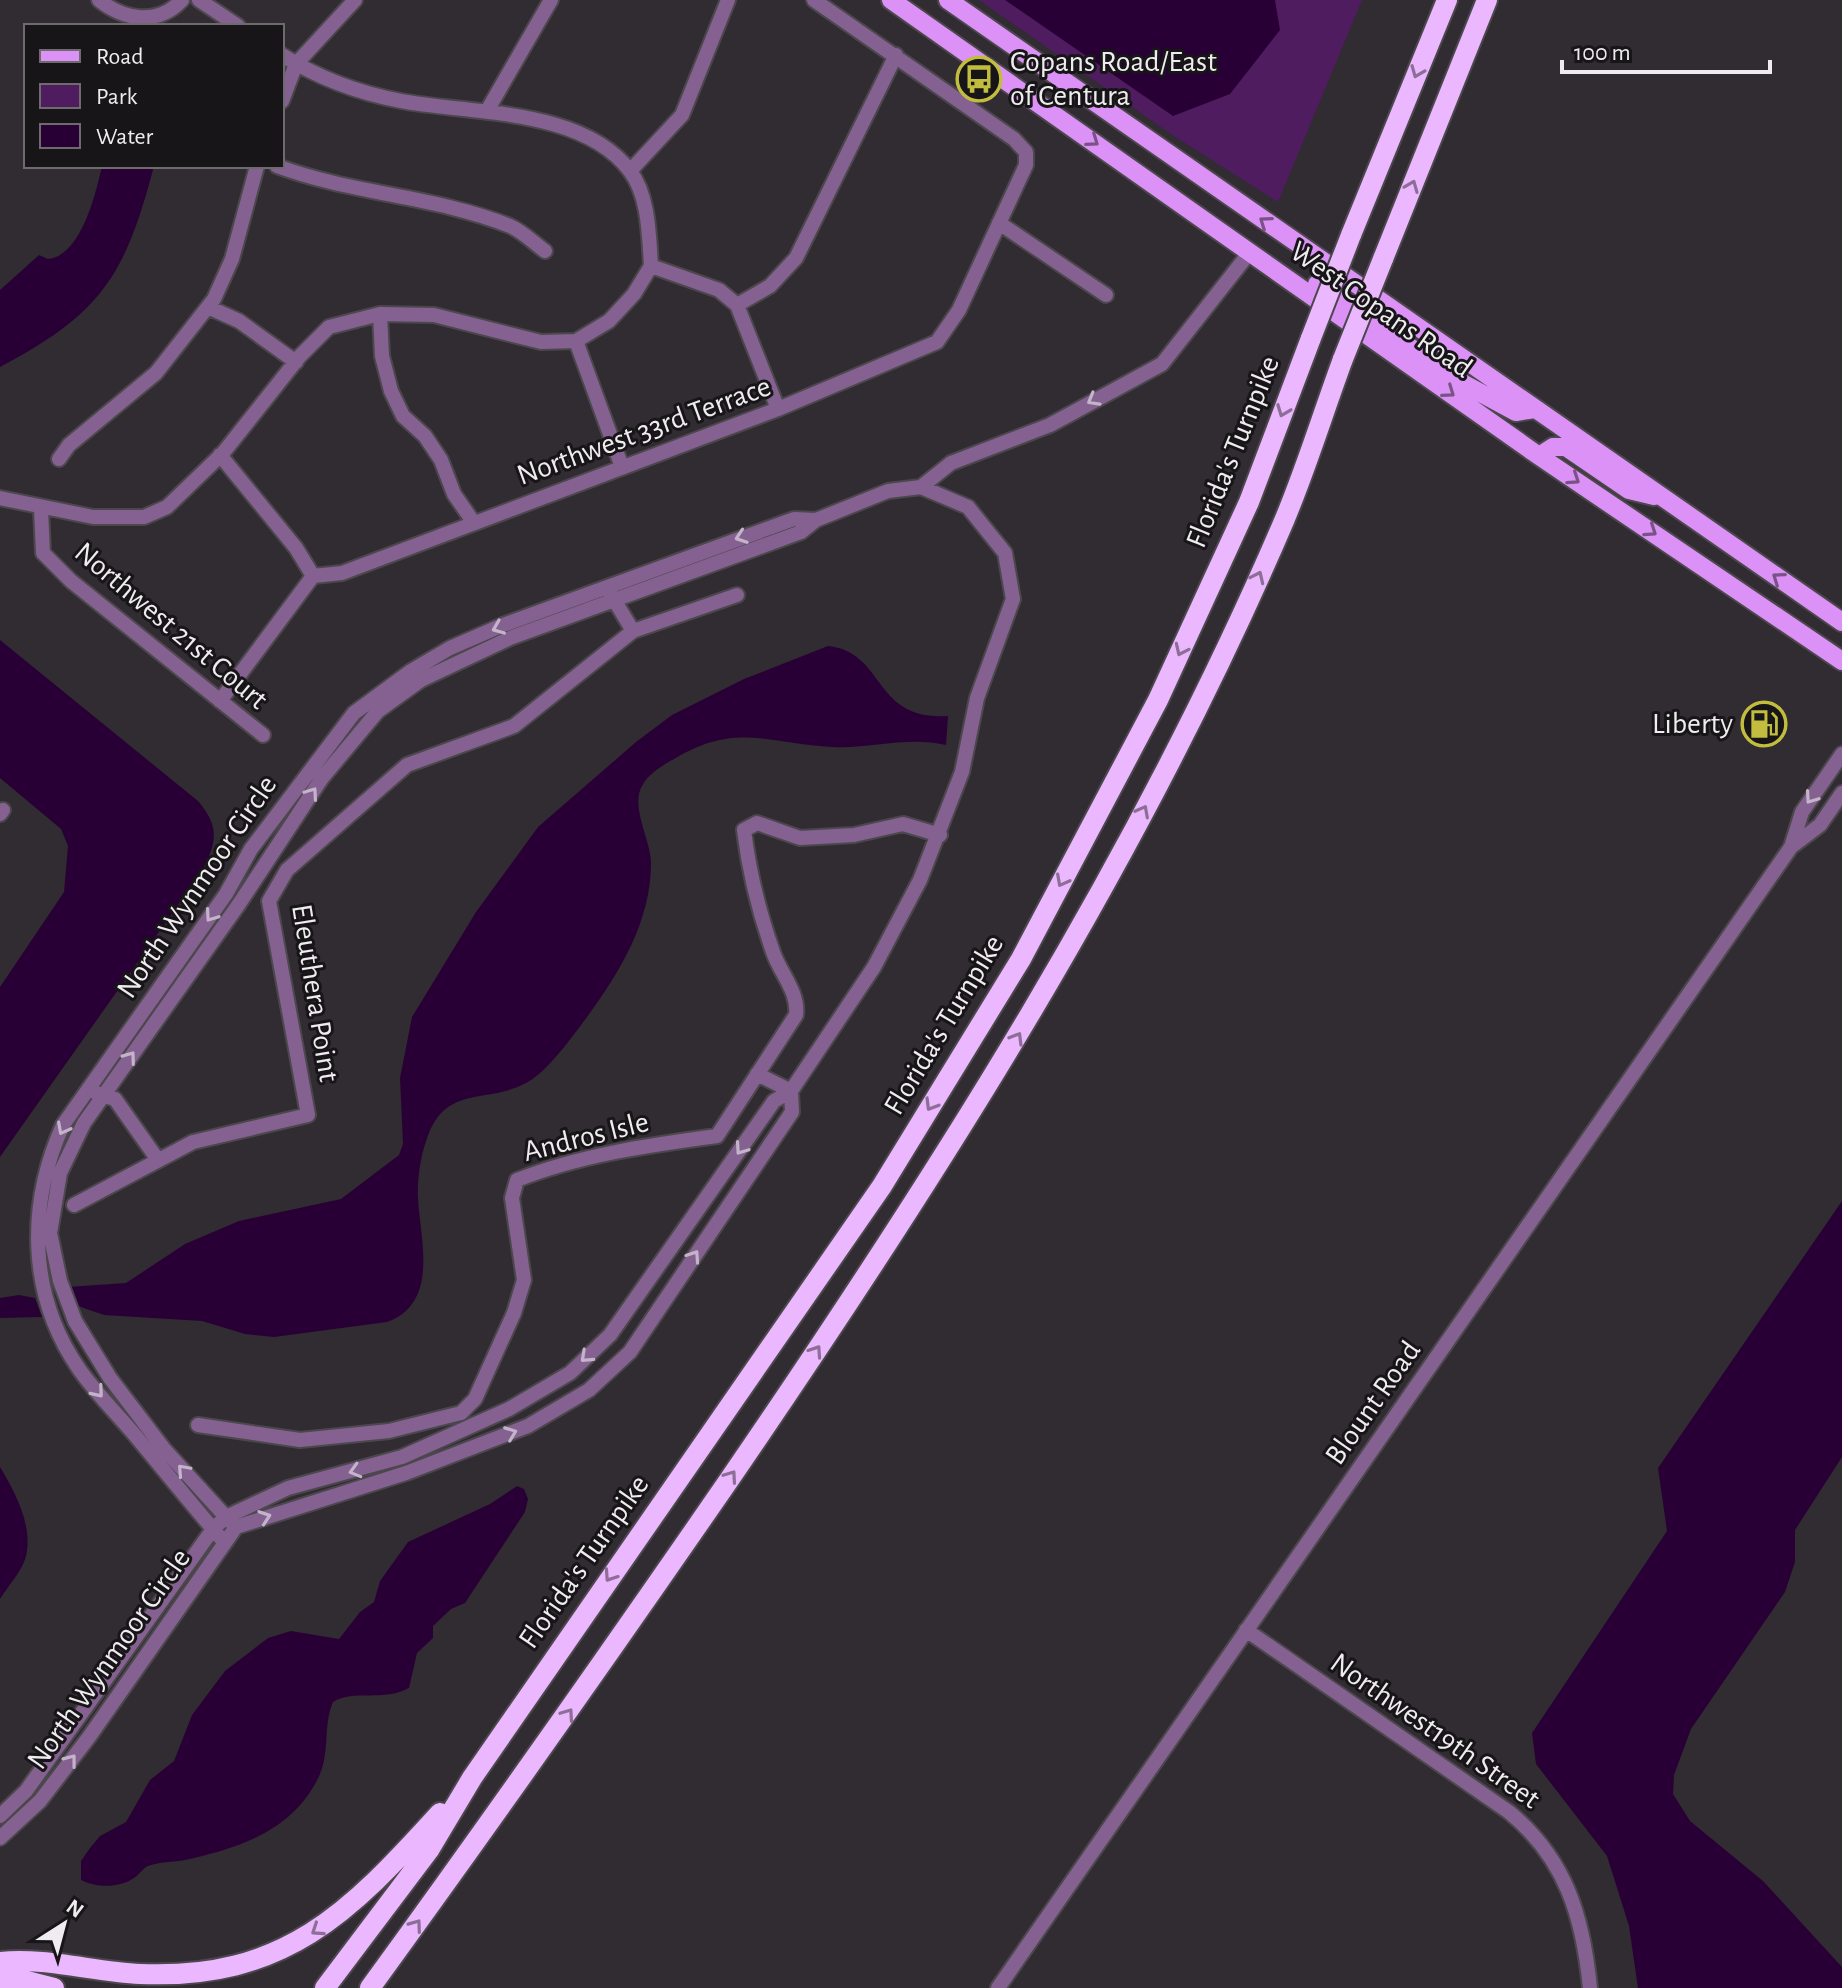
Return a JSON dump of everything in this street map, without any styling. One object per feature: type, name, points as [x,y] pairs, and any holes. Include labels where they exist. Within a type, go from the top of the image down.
[{"type":"highway","name":"Florida's Turnpike","points":[[325,1988],[429,1850],[472,1778],[882,1186],[1021,959],[1158,700],[1249,502],[1351,235],[1447,0]]},
{"type":"highway","points":[[370,1988],[533,1765],[773,1416],[919,1199],[1049,987],[1192,718],[1278,534],[1343,359],[1487,0]]},
{"type":"highway","points":[[0,1962],[139,1974],[188,1974],[242,1965],[296,1945],[348,1910],[472,1778]]},
{"type":"highway","points":[[0,1978],[15,1978],[54,1988]]},
{"type":"main road","name":"West Copans Road","points":[[891,0],[1539,456],[1842,661]]},
{"type":"main road","name":"West Copans Road","points":[[948,0],[1842,622]]},
{"type":"main road","points":[[952,42],[972,16]]},
{"type":"main road","points":[[1250,252],[1291,267],[1490,398],[1516,412],[1535,409]]},
{"type":"main road","points":[[1539,456],[1553,447],[1566,447],[1629,490],[1668,500]]},
{"type":"street","points":[[99,0],[112,11],[147,18],[163,14],[182,0]]},
{"type":"street","points":[[199,0],[235,24]]},
{"type":"street","points":[[284,96],[296,64],[355,0]]},
{"type":"street","points":[[487,111],[551,0]]},
{"type":"street","points":[[630,171],[682,115],[728,0]]},
{"type":"street","points":[[737,305],[770,286],[796,258],[896,55],[814,0]]},
{"type":"street","name":"Northwest 33rd Terrace","points":[[313,576],[342,573],[778,409],[937,342],[959,310],[1026,165],[1026,152],[1014,139],[896,55]]},
{"type":"street","points":[[0,498],[41,509],[93,517],[144,517],[167,507],[220,455],[296,362],[329,327],[380,314],[434,315],[541,342],[576,341],[609,321],[634,294],[651,266],[644,206],[630,171],[604,148],[573,132],[532,119],[400,101],[337,84],[284,56]]},
{"type":"street","points":[[59,459],[69,445],[156,373],[208,307],[232,259],[256,168]]},
{"type":"street","points":[[282,168],[318,181],[457,211],[512,227],[545,251]]},
{"type":"street","points":[[999,223],[1106,295]]},
{"type":"street","points":[[921,487],[951,463],[1050,425],[1162,364],[1250,252]]},
{"type":"street","points":[[651,266],[719,290],[737,305],[778,409]]},
{"type":"street","points":[[208,307],[239,321],[296,362]]},
{"type":"street","points":[[380,314],[382,356],[391,391],[403,416],[425,436],[441,460],[454,494],[474,523]]},
{"type":"street","points":[[576,341],[622,467]]},
{"type":"street","points":[[220,455],[296,548],[313,576],[220,701]]},
{"type":"street","name":"North Wynmoor Circle","points":[[0,1838],[40,1801],[89,1737],[224,1542],[231,1522],[288,1488],[402,1457],[509,1409],[570,1373],[610,1335],[774,1101],[791,1091],[874,967],[940,835],[962,772],[977,698],[1013,599],[1005,553],[968,507],[921,487],[888,491],[816,520],[794,519],[458,661],[421,680],[378,711],[322,778],[239,904],[95,1092],[63,1125],[46,1163],[37,1219],[42,1286],[56,1327],[79,1369],[224,1542]]},
{"type":"street","name":"Northwest 21st Court","points":[[41,509],[43,553],[71,581],[263,735]]},
{"type":"street","points":[[611,595],[633,631]]},
{"type":"street","name":"North Wynmoor Circle","points":[[231,1522],[164,1449],[110,1378],[75,1321],[60,1281],[50,1233],[60,1173],[95,1092],[226,894],[251,849],[354,713],[411,671],[503,625],[611,595]]},
{"type":"street","name":"Eleuthera Point","points":[[74,1205],[193,1142],[308,1115],[269,901],[287,870],[407,765],[514,726],[633,631],[737,595]]},
{"type":"street","name":"Blount Road","points":[[998,1988],[1791,847],[1802,812],[1842,754]]},
{"type":"street","name":"Blount Road","points":[[1791,847],[1820,825],[1842,793]]},
{"type":"street","name":"Andros Isle","points":[[198,1425],[300,1440],[397,1429],[461,1413],[475,1399],[514,1313],[524,1280],[512,1198],[517,1180],[544,1169],[639,1147],[717,1136],[796,1015],[798,1003],[774,955],[756,898],[744,830],[757,823],[800,838],[854,835],[903,824],[940,835]]},
{"type":"street","name":"Eleuthera Point","points":[[251,849],[287,870]]},
{"type":"street","points":[[757,1074],[791,1091]]},
{"type":"street","name":"North Wynmoor Circle","points":[[0,1816],[26,1791],[213,1529],[406,1473],[528,1426],[589,1390],[630,1352],[792,1112],[791,1091]]},
{"type":"street","points":[[95,1092],[115,1099],[158,1160]]},
{"type":"street","points":[[397,1429],[406,1473]]},
{"type":"street","name":"Northwest19th Street","points":[[1246,1630],[1509,1812],[1533,1833],[1560,1869],[1577,1907],[1590,1988]]},
{"type":"green space","points":[[979,0],[1362,0],[1278,202],[1171,134]]},
{"type":"water","points":[[1005,0],[1275,0],[1280,30],[1230,94],[1173,116]]},
{"type":"water","points":[[102,168],[153,168],[132,236],[104,288],[86,309],[63,328],[0,367],[0,290],[39,255],[48,259],[70,247],[85,222]]},
{"type":"water","points":[[0,640],[198,801],[210,819],[214,835],[202,871],[0,1157],[0,987],[64,892],[68,846],[61,829],[0,778]]},
{"type":"water","points":[[828,646],[847,651],[861,660],[892,698],[905,708],[923,715],[948,716],[946,745],[903,742],[832,747],[734,738],[696,748],[665,764],[648,778],[642,786],[638,804],[650,854],[649,889],[635,938],[596,1005],[542,1071],[511,1089],[458,1102],[437,1118],[426,1140],[419,1174],[423,1250],[421,1285],[404,1313],[387,1322],[274,1337],[245,1334],[202,1321],[104,1315],[75,1305],[67,1287],[126,1283],[185,1244],[239,1221],[341,1199],[399,1155],[403,1144],[400,1078],[412,1017],[476,912],[538,827],[672,715],[744,679]]},
{"type":"water","points":[[1842,1201],[1842,1457],[1795,1530],[1795,1562],[1785,1592],[1691,1729],[1674,1775],[1673,1794],[1690,1821],[1763,1881],[1842,1967],[1842,1988],[1638,1988],[1629,1926],[1607,1856],[1536,1764],[1532,1733],[1667,1531],[1658,1468]]},
{"type":"water","points":[[19,1295],[35,1298],[42,1317],[0,1318],[0,1298]]},
{"type":"water","points":[[0,1467],[21,1509],[28,1544],[22,1567],[0,1599]]},
{"type":"water","points":[[517,1486],[524,1489],[528,1499],[525,1512],[465,1603],[451,1609],[433,1626],[433,1638],[417,1653],[409,1688],[390,1694],[350,1696],[333,1702],[320,1774],[309,1793],[281,1823],[264,1834],[226,1849],[148,1866],[122,1884],[101,1886],[81,1880],[81,1861],[100,1836],[126,1822],[150,1780],[174,1761],[192,1715],[225,1671],[268,1638],[291,1631],[339,1639],[360,1612],[374,1602],[380,1581],[408,1542],[490,1504]]},
{"type":"place","name":"Copans Road/East of Centura","points":[[979,79]]},
{"type":"place","name":"Liberty","points":[[1764,724]]}]
